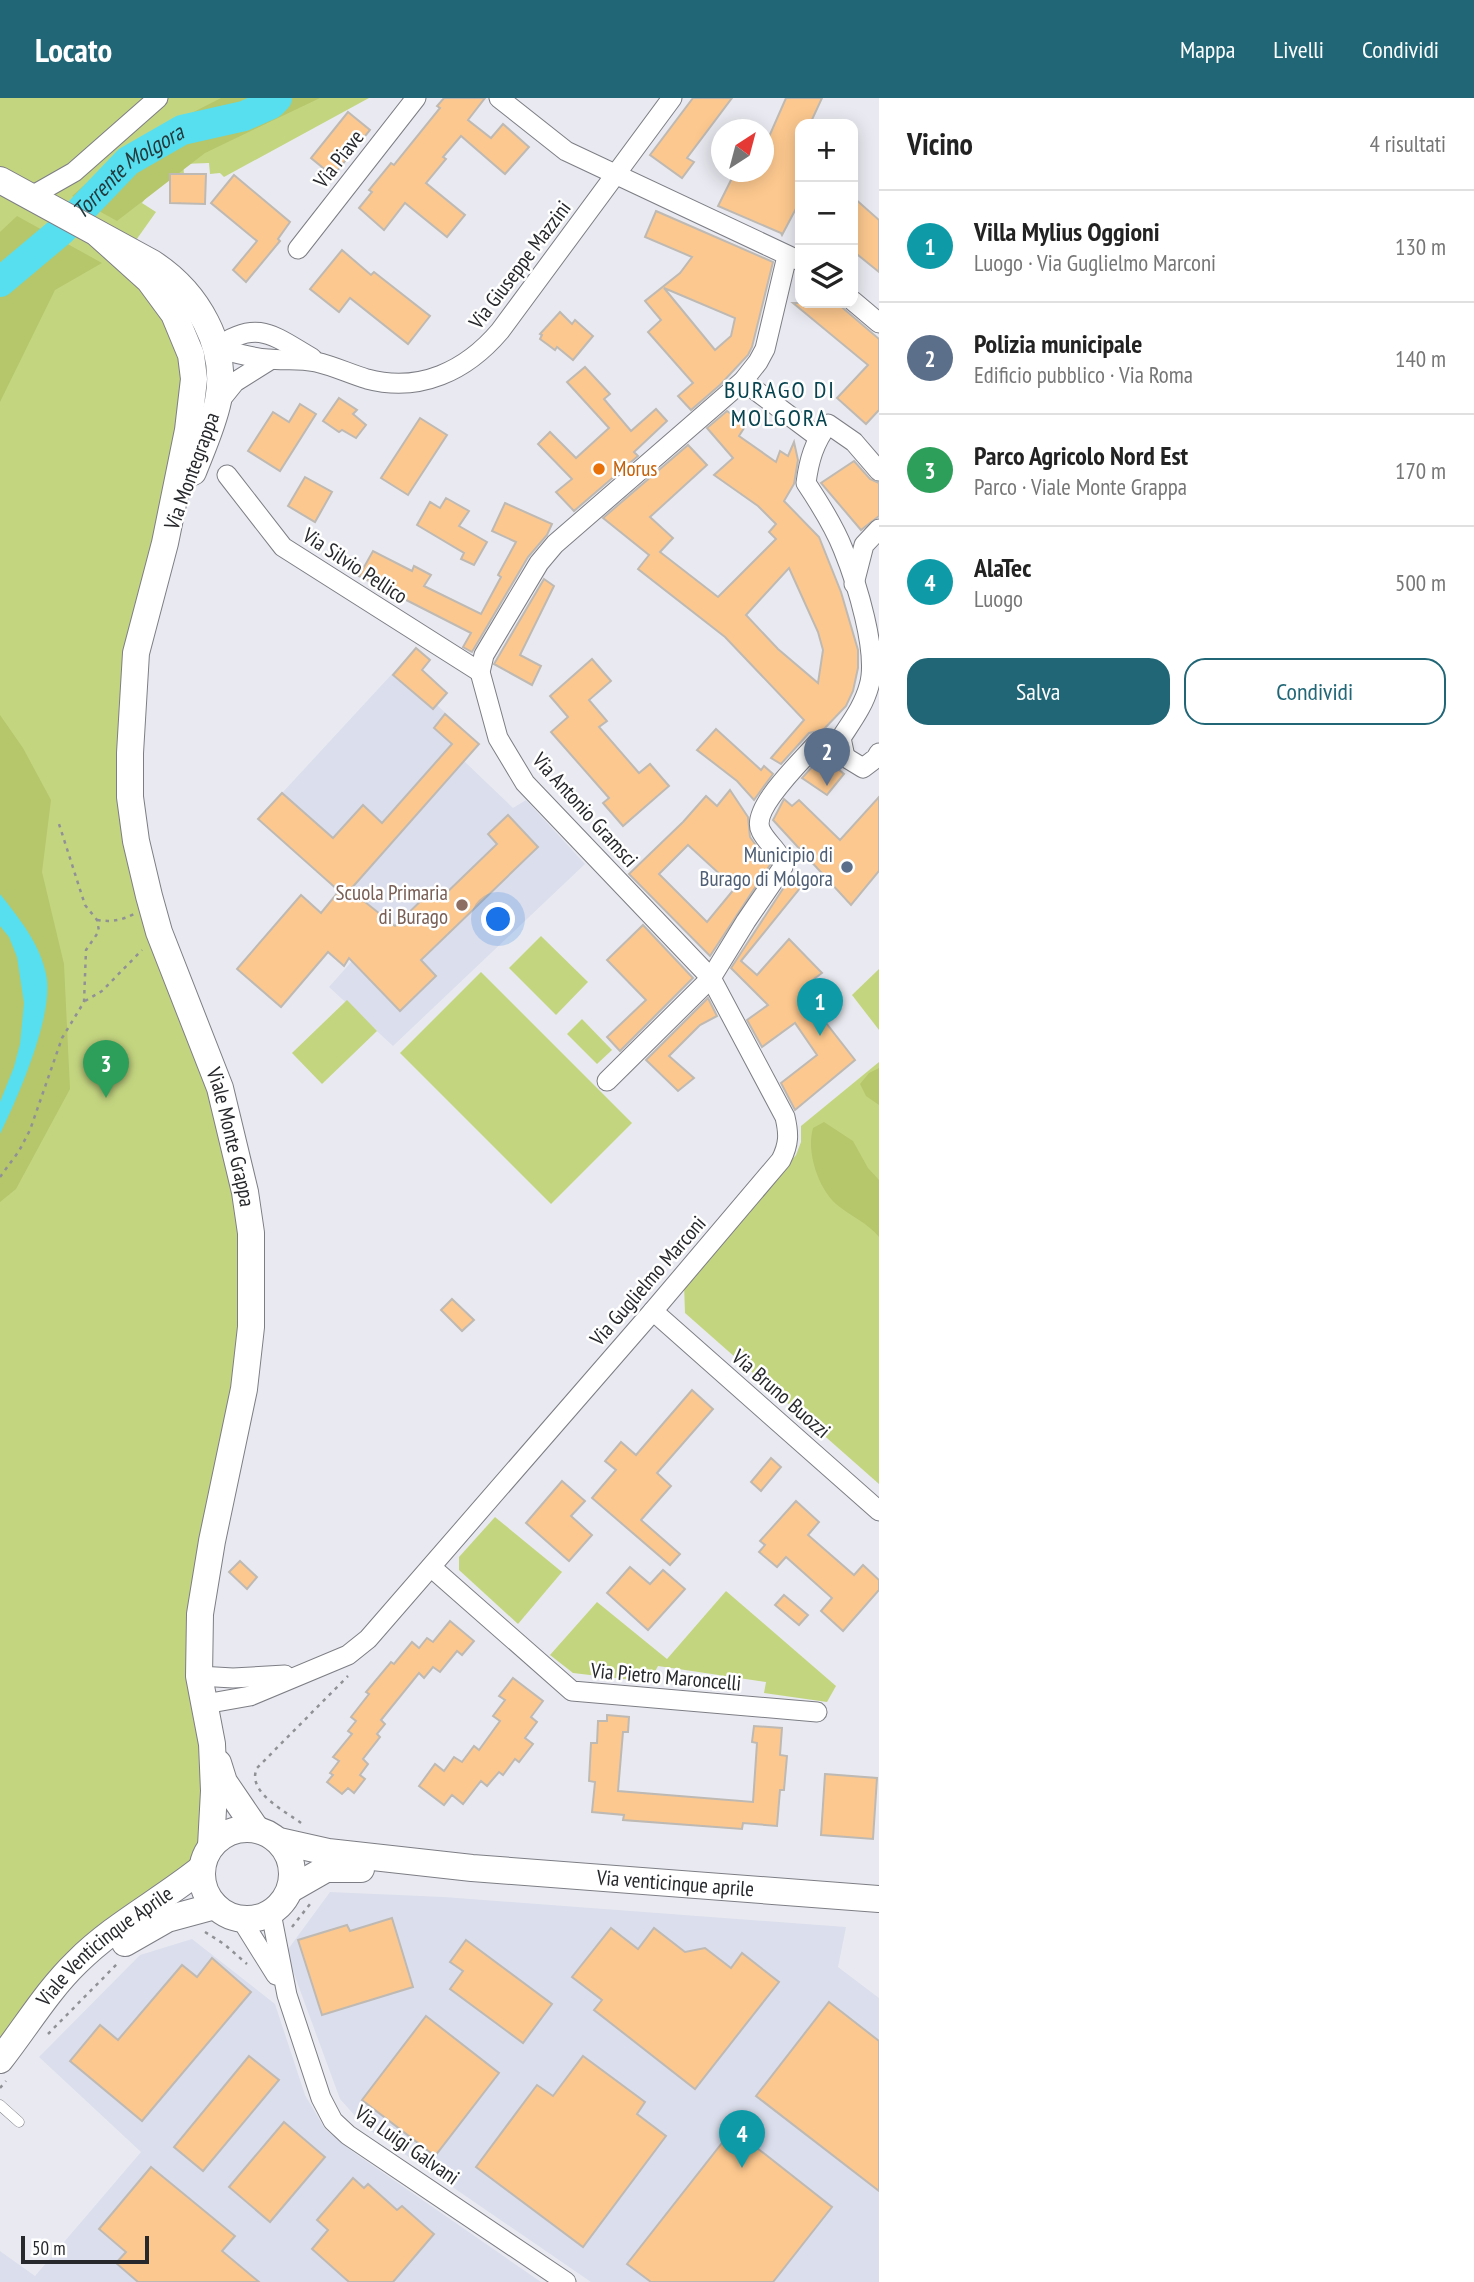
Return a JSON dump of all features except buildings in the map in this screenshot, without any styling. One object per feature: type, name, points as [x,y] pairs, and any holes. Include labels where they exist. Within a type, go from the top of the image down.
[{"type":"street","points":[[30,197],[74,172],[158,98]]},
{"type":"street","name":"Via Piave","points":[[298,249],[416,98]]},
{"type":"street","points":[[481,672],[484,655],[539,564],[555,544],[743,381],[758,362],[765,349],[793,259],[615,176],[555,144],[499,98]]},
{"type":"street","name":"Via Giuseppe Mazzini","points":[[216,348],[270,360],[284,358],[318,363],[388,383],[410,384],[443,375],[472,359],[500,331],[672,98]]},
{"type":"street","points":[[0,180],[92,231]]},
{"type":"street","name":"Via Montegrappa","points":[[92,231],[149,280],[174,314],[191,355],[194,379],[188,430],[165,543]]},
{"type":"street","name":"Via Montegrappa","points":[[92,231],[152,263],[172,277],[200,311],[216,348],[220,368],[217,404],[165,543]]},
{"type":"street","points":[[858,305],[879,323]]},
{"type":"street","points":[[174,314],[197,338],[216,348],[194,379]]},
{"type":"street","name":"Via Giuseppe Mazzini","points":[[216,348],[236,335],[259,331],[269,333],[318,363]]},
{"type":"street","points":[[217,404],[235,382],[270,360]]},
{"type":"street","points":[[743,381],[818,437]]},
{"type":"street","points":[[845,757],[841,738],[862,704],[870,683],[870,638],[843,549],[806,483],[810,455],[818,437],[828,424],[854,442],[879,471]]},
{"type":"street","name":"Via Silvio Pellico","points":[[227,475],[283,547],[481,672]]},
{"type":"street","points":[[854,585],[864,545],[879,529]]},
{"type":"street","name":"Viale Monte Grappa","points":[[165,543],[136,653],[131,706],[130,797],[136,841],[159,932],[220,1088],[245,1192],[251,1233],[251,1327],[244,1389],[202,1600],[199,1676],[212,1744],[215,1791],[206,1857]]},
{"type":"street","name":"Via Antonio Gramsci","points":[[481,672],[498,738],[525,783],[711,978]]},
{"type":"street","points":[[607,1081],[711,978],[746,920],[783,867],[782,857],[759,829],[759,818],[765,804],[818,742],[829,742],[845,757],[863,768],[879,753]]},
{"type":"street","name":"Via Guglielmo Marconi","points":[[205,1704],[250,1696],[348,1655],[368,1639],[781,1160],[788,1146],[789,1132],[785,1116],[711,978]]},
{"type":"street","name":"Via Bruno Buozzi","points":[[653,1311],[879,1511]]},
{"type":"street","name":"Via Pietro Maroncelli","points":[[430,1567],[572,1691],[817,1712]]},
{"type":"street","name":"Via Guglielmo Marconi","points":[[199,1676],[233,1678],[303,1673]]},
{"type":"street","name":"Viale Monte Grappa","points":[[212,1744],[224,1782],[267,1835]]},
{"type":"street","points":[[231,1831],[267,1835],[292,1863],[290,1889],[286,1899],[271,1913],[256,1919],[227,1915],[215,1906],[204,1889],[206,1857],[231,1831]]},
{"type":"street","name":"Via venticinque aprile","points":[[267,1835],[328,1852],[472,1868],[879,1899]]},
{"type":"street","name":"Viale Venticinque Aprile","points":[[31,2037],[51,1991],[91,1949],[206,1857]]},
{"type":"street","name":"Via venticinque aprile","points":[[290,1889],[326,1869],[472,1868]]},
{"type":"street","name":"Viale Venticinque Aprile","points":[[4,2069],[65,1992],[125,1943],[167,1919],[215,1906]]},
{"type":"street","name":"Via Luigi Galvani","points":[[271,1913],[271,1953]]},
{"type":"street","name":"Via Luigi Galvani","points":[[241,1919],[271,1953],[321,2098],[333,2121],[348,2135],[566,2282]]},
{"type":"lane","points":[[0,2105],[19,2122]]},
{"type":"path","points":[[0,1177],[30,1130],[62,1038],[84,1002],[86,950],[99,930],[97,920],[85,905],[59,824]]},
{"type":"path","points":[[97,920],[122,920],[138,912],[149,896]]},
{"type":"path","points":[[84,1002],[102,992],[159,932]]},
{"type":"path","points":[[303,1825],[262,1793],[255,1785],[255,1773],[348,1676]]},
{"type":"path","points":[[203,1931],[224,1944],[248,1966],[271,1953],[323,1887],[326,1869]]},
{"type":"path","points":[[31,2037],[123,1959]]},
{"type":"path","points":[[0,2088],[4,2069]]},
{"type":"shaded area","points":[[416,648],[430,660],[422,670],[447,693],[437,705],[479,744],[464,761],[513,808],[526,800],[585,864],[393,1046],[329,987],[352,961],[321,913],[339,891],[258,819]]},
{"type":"shaded area","points":[[330,1892],[444,1897],[846,1927],[838,1967],[879,1998],[879,2282],[591,2282],[365,2127],[340,2099],[286,1952]]},
{"type":"shaded area","points":[[192,1939],[275,2004],[305,2095],[325,2129],[353,2152],[541,2282],[0,2282],[0,2251],[35,2276],[141,2152],[39,2057],[140,1955]]},
{"type":"green space","points":[[0,98],[369,98],[224,177],[220,173],[210,174],[209,163],[183,164],[184,174],[164,175],[142,203],[156,212],[134,243],[102,225],[86,242],[134,279],[166,325],[182,371],[185,409],[153,549],[135,604],[124,679],[123,786],[227,1145],[247,1296],[187,1667],[193,1717],[209,1797],[208,1832],[189,1865],[0,2039]]},
{"type":"green space","points":[[221,98],[320,98],[205,153],[117,221],[72,196],[129,145]]},
{"type":"green space","points":[[17,216],[102,263],[55,290],[0,402],[0,232]]},
{"type":"green space","points":[[0,715],[23,748],[51,800],[42,872],[64,964],[70,1089],[16,1189],[0,1202]]},
{"type":"green space","points":[[541,936],[588,982],[556,1015],[509,968]]},
{"type":"green space","points":[[879,969],[879,1030],[852,995]]},
{"type":"green space","points":[[481,972],[632,1123],[551,1204],[400,1053]]},
{"type":"green space","points":[[347,1000],[377,1031],[322,1084],[292,1053]]},
{"type":"green space","points":[[582,1019],[612,1050],[597,1064],[567,1034]]},
{"type":"green space","points":[[879,1062],[879,1484],[685,1313],[684,1284],[796,1155],[801,1142],[801,1126]]},
{"type":"green space","points":[[879,1068],[879,1105],[866,1096],[860,1084],[869,1073]]},
{"type":"green space","points":[[824,1122],[853,1141],[868,1168],[879,1180],[879,1237],[836,1204],[819,1179],[812,1158],[811,1137],[813,1128]]},
{"type":"green space","points":[[495,1517],[562,1572],[518,1624],[459,1570],[459,1557]]},
{"type":"green space","points":[[726,1591],[836,1686],[827,1702],[764,1693],[766,1682],[658,1666],[649,1682],[573,1673],[550,1655],[597,1602],[667,1659]]},
{"type":"water","points":[[0,894],[39,952],[46,974],[47,991],[45,1010],[33,1055],[0,1134],[0,1102],[20,1044],[24,1003],[17,957],[9,937],[0,926]]},
{"type":"waterway","name":"Torrente Molgora","points":[[0,282],[62,230],[128,161],[182,130],[244,116],[271,104],[277,98]]},
{"type":"place","name":"Morus","points":[[599,469]]},
{"type":"place","name":"Polizia municipale","points":[[827,786]]},
{"type":"place","name":"Municipio di Burago di Molgora","points":[[847,867]]},
{"type":"place","name":"Scuola Primaria di Burago","points":[[462,905]]},
{"type":"place","name":"Villa Mylius Oggioni","points":[[820,1036]]},
{"type":"place","name":"Parco Agricolo Nord Est","points":[[106,1098]]},
{"type":"place","name":"AlaTec","points":[[742,2168]]},
{"type":"district","name":"BURAGO DI MOLGORA","points":[[780,404]]}]
